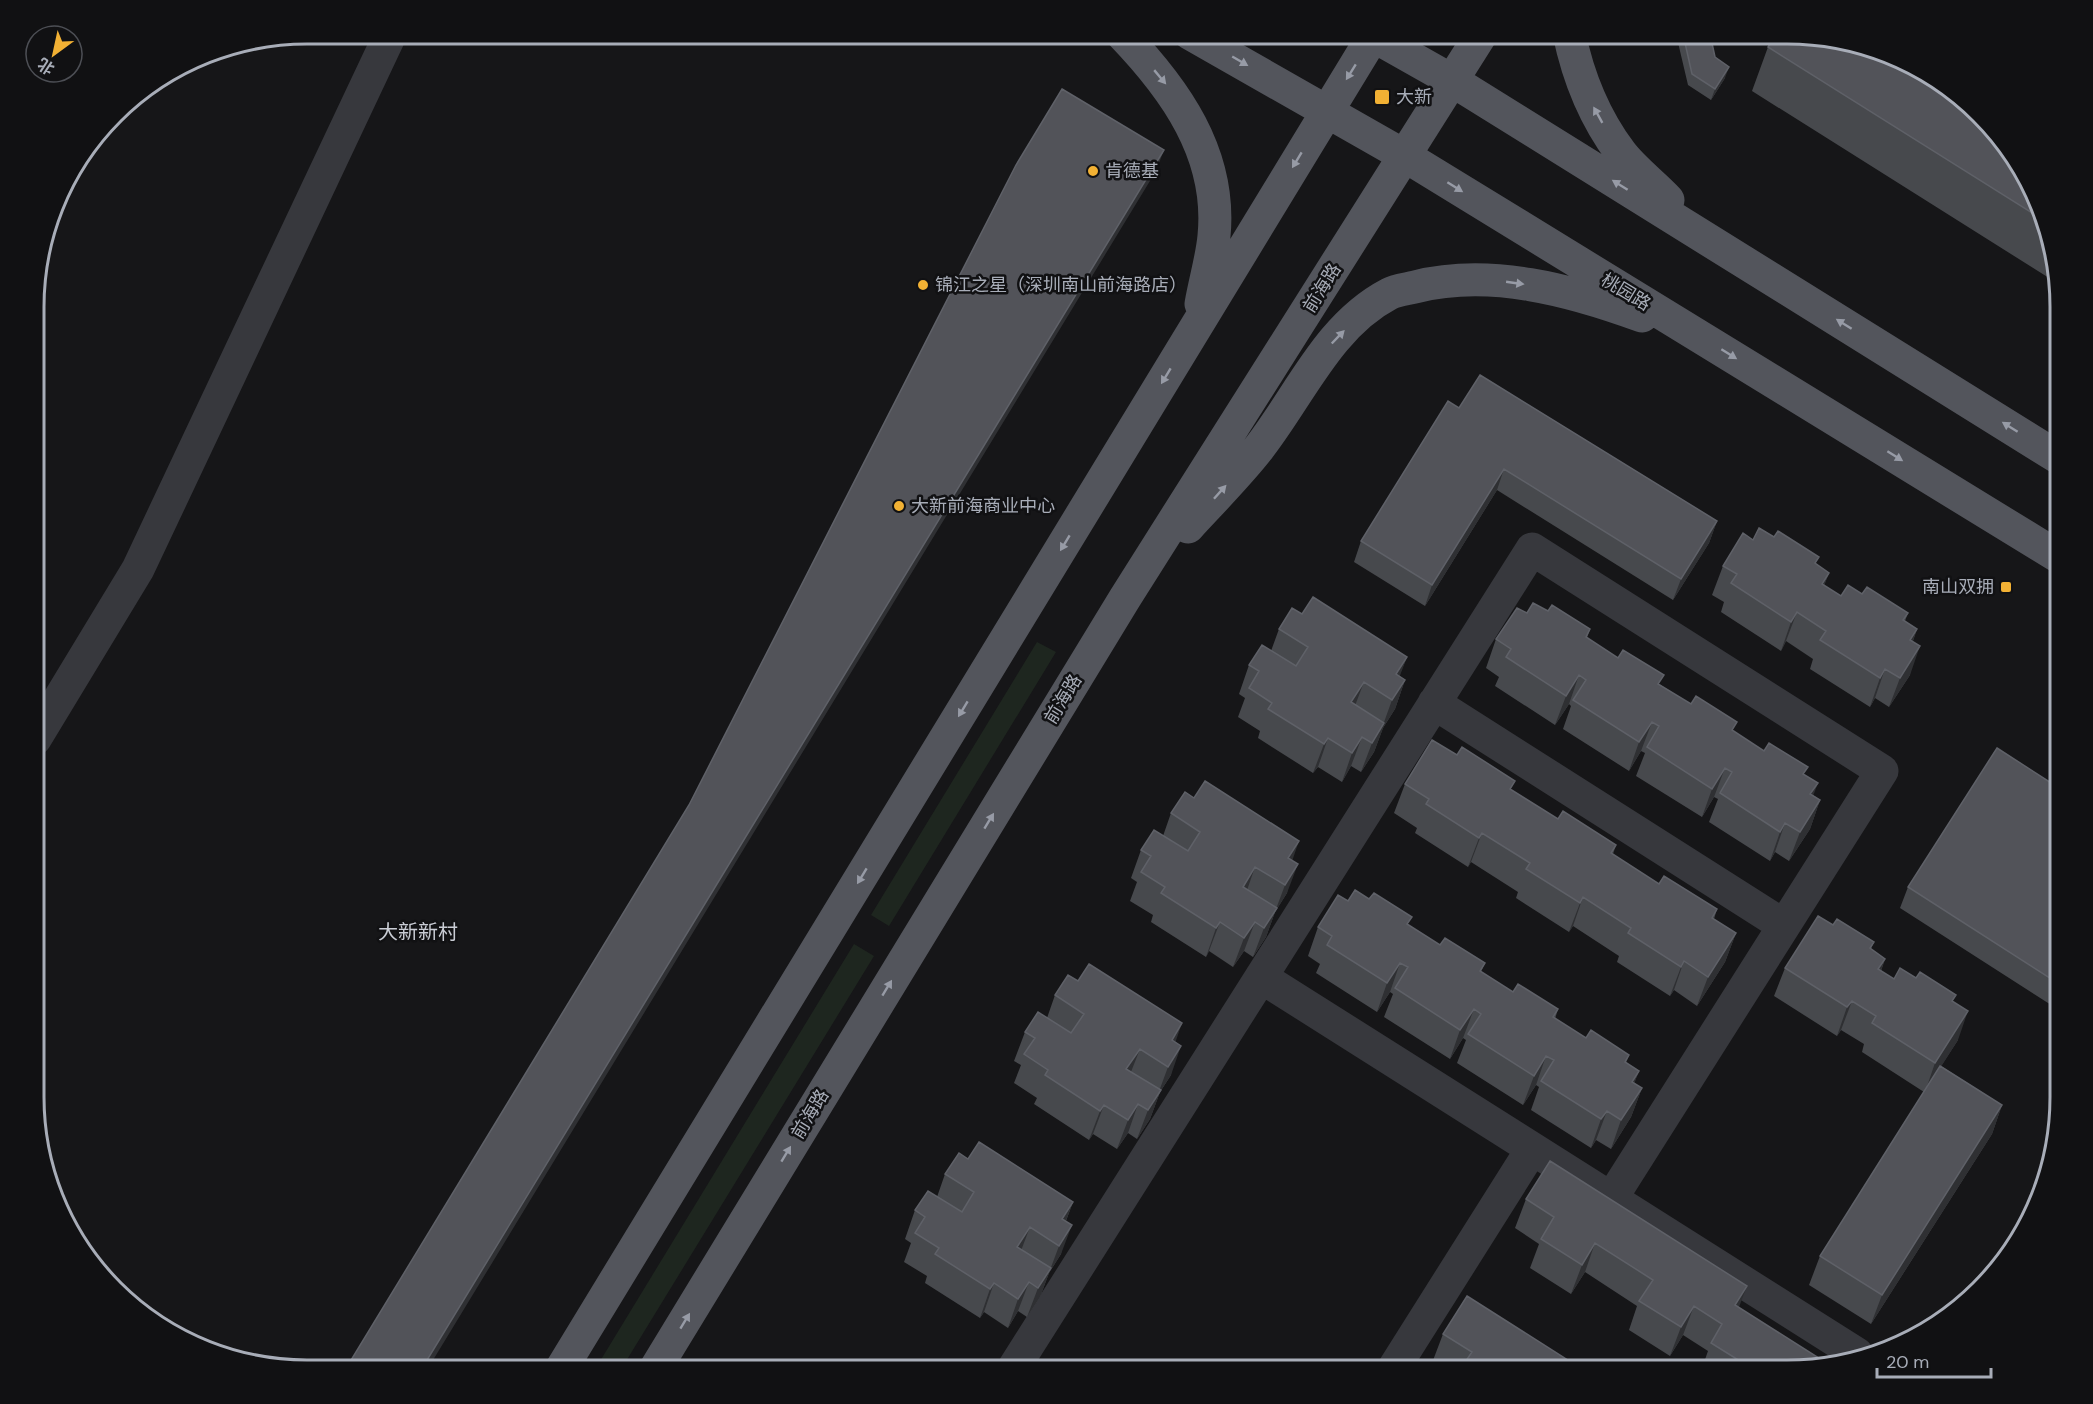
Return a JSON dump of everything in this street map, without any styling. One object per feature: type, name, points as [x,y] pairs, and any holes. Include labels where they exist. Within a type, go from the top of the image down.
[{"type":"main road","points":[[1131,44],[1175,95],[1200,141],[1214,196],[1214,236],[1197,326]]},
{"type":"main road","name":"桃园路","points":[[1209,44],[1405,156],[2049,550]]},
{"type":"main road","points":[[567,1360],[1197,326],[1366,44]]},
{"type":"main road","points":[[1389,44],[1453,81],[2049,451]]},
{"type":"main road","name":"前海路","points":[[661,1360],[1125,598],[1475,44]]},
{"type":"main road","points":[[1571,44],[1578,74],[1596,113],[1622,154],[1672,204],[1740,261]]},
{"type":"main road","points":[[1125,598],[1256,452],[1325,351],[1357,317],[1390,293],[1440,281],[1476,278],[1545,287],[1617,306],[1701,337]]},
{"type":"street","points":[[44,724],[138,569],[386,44]]},
{"type":"street","points":[[1019,1360],[1532,549],[1882,771],[1611,1198]]},
{"type":"street","points":[[1434,704],[1784,925]]},
{"type":"street","points":[[1261,977],[1854,1352]]},
{"type":"street","points":[[1399,1360],[1532,1149]]},
{"type":"shaded area","points":[[1037,642],[1056,652],[889,926],[871,915]]},
{"type":"shaded area","points":[[854,944],[874,956],[627,1360],[601,1360]]},
{"type":"building","points":[[1685,44],[1712,44],[1715,57],[1729,67],[1715,89],[1692,74]]},
{"type":"building","points":[[1770,44],[1803,44],[1854,52],[1871,57],[1918,79],[1960,109],[1984,133],[2014,175],[2032,213],[1768,47]]},
{"type":"building","name":"大新前海商业中心","points":[[1062,89],[1164,150],[427,1360],[351,1360],[689,805],[1016,165]]},
{"type":"building","points":[[1480,375],[1717,521],[1681,579],[1504,469],[1432,585],[1361,541],[1448,401],[1459,408]]},
{"type":"building","points":[[1759,528],[1774,537],[1778,531],[1819,557],[1815,563],[1829,573],[1822,584],[1841,596],[1848,585],[1862,594],[1867,587],[1908,613],[1903,620],[1917,629],[1910,640],[1920,646],[1900,678],[1885,669],[1880,678],[1820,640],[1826,631],[1797,612],[1791,622],[1731,583],[1737,574],[1723,566],[1743,533],[1753,540]]},
{"type":"building","points":[[1313,597],[1407,657],[1396,674],[1405,680],[1392,700],[1364,682],[1351,702],[1384,723],[1372,743],[1362,737],[1352,753],[1328,738],[1324,744],[1268,709],[1272,703],[1249,688],[1259,671],[1249,665],[1262,645],[1296,666],[1308,647],[1279,629],[1292,608],[1302,614]]},
{"type":"building","points":[[1533,603],[1548,611],[1552,605],[1590,629],[1586,637],[1618,658],[1623,650],[1664,675],[1658,684],[1691,704],[1696,696],[1737,722],[1732,730],[1764,751],[1769,743],[1808,767],[1803,774],[1818,783],[1810,794],[1820,800],[1800,832],[1785,823],[1780,832],[1720,793],[1732,772],[1725,768],[1712,789],[1647,747],[1659,726],[1652,722],[1639,742],[1573,700],[1586,680],[1579,675],[1566,696],[1506,657],[1511,649],[1496,639],[1517,608],[1527,613]]},
{"type":"building","points":[[1432,740],[1457,755],[1462,747],[1515,781],[1510,789],[1558,819],[1563,811],[1616,845],[1611,853],[1659,884],[1664,876],[1717,909],[1712,918],[1736,933],[1708,977],[1684,961],[1681,967],[1628,933],[1631,928],[1583,897],[1580,903],[1526,869],[1530,863],[1482,833],[1479,838],[1426,804],[1429,799],[1405,784]]},
{"type":"building","points":[[1997,748],[2049,782],[2049,978],[1908,887]]},
{"type":"building","points":[[1205,781],[1299,841],[1288,858],[1298,864],[1285,885],[1255,867],[1243,887],[1277,908],[1264,928],[1255,922],[1244,938],[1220,922],[1216,928],[1161,893],[1165,887],[1141,872],[1151,856],[1141,850],[1154,830],[1188,851],[1200,832],[1171,813],[1185,792],[1194,798]]},
{"type":"building","points":[[1355,890],[1369,899],[1374,893],[1412,917],[1407,924],[1440,945],[1445,938],[1485,963],[1480,971],[1513,992],[1518,984],[1558,1009],[1553,1017],[1586,1038],[1591,1030],[1629,1055],[1625,1062],[1639,1071],[1632,1082],[1642,1088],[1621,1120],[1607,1111],[1601,1119],[1541,1081],[1554,1060],[1546,1056],[1534,1076],[1468,1034],[1481,1014],[1474,1009],[1460,1030],[1395,988],[1408,967],[1400,963],[1387,983],[1327,945],[1332,936],[1318,927],[1338,895],[1348,901]]},
{"type":"building","points":[[1818,916],[1833,925],[1837,919],[1874,942],[1870,948],[1885,959],[1878,969],[1894,979],[1900,968],[1916,978],[1920,972],[1956,995],[1952,1001],[1968,1011],[1935,1063],[1872,1023],[1876,1016],[1852,1001],[1847,1007],[1785,968]]},
{"type":"building","points":[[1089,964],[1182,1023],[1172,1040],[1181,1046],[1168,1067],[1140,1049],[1126,1069],[1161,1090],[1148,1110],[1138,1104],[1128,1120],[1104,1105],[1100,1111],[1045,1075],[1048,1070],[1024,1054],[1035,1038],[1025,1032],[1038,1012],[1071,1033],[1084,1014],[1055,995],[1068,975],[1078,981]]},
{"type":"building","points":[[1940,1066],[2002,1105],[1882,1295],[1820,1256]]},
{"type":"building","points":[[979,1142],[1073,1202],[1062,1219],[1072,1225],[1059,1246],[1030,1227],[1017,1247],[1051,1268],[1038,1288],[1029,1282],[1018,1299],[994,1283],[990,1289],[935,1254],[939,1248],[915,1233],[925,1217],[915,1210],[928,1191],[962,1212],[974,1192],[945,1174],[959,1153],[968,1159]]},
{"type":"building","points":[[1550,1161],[1747,1286],[1735,1305],[1819,1358],[1738,1360],[1711,1343],[1722,1324],[1694,1306],[1681,1327],[1639,1301],[1653,1280],[1595,1243],[1582,1265],[1541,1239],[1554,1217],[1526,1199]]},
{"type":"building","points":[[1467,1296],[1568,1360],[1467,1360],[1472,1352],[1443,1334]]},
{"type":"place","name":"大新","points":[[1382,97]]},
{"type":"place","name":"肯德基","points":[[1093,171]]},
{"type":"place","name":"锦江之星（深圳南山前海路店）","points":[[923,285]]},
{"type":"place","name":"大新前海商业中心","points":[[899,506]]},
{"type":"place","name":"南山双拥","points":[[2006,587]]},
{"type":"district","name":"大新新村","points":[[418,932]]}]
